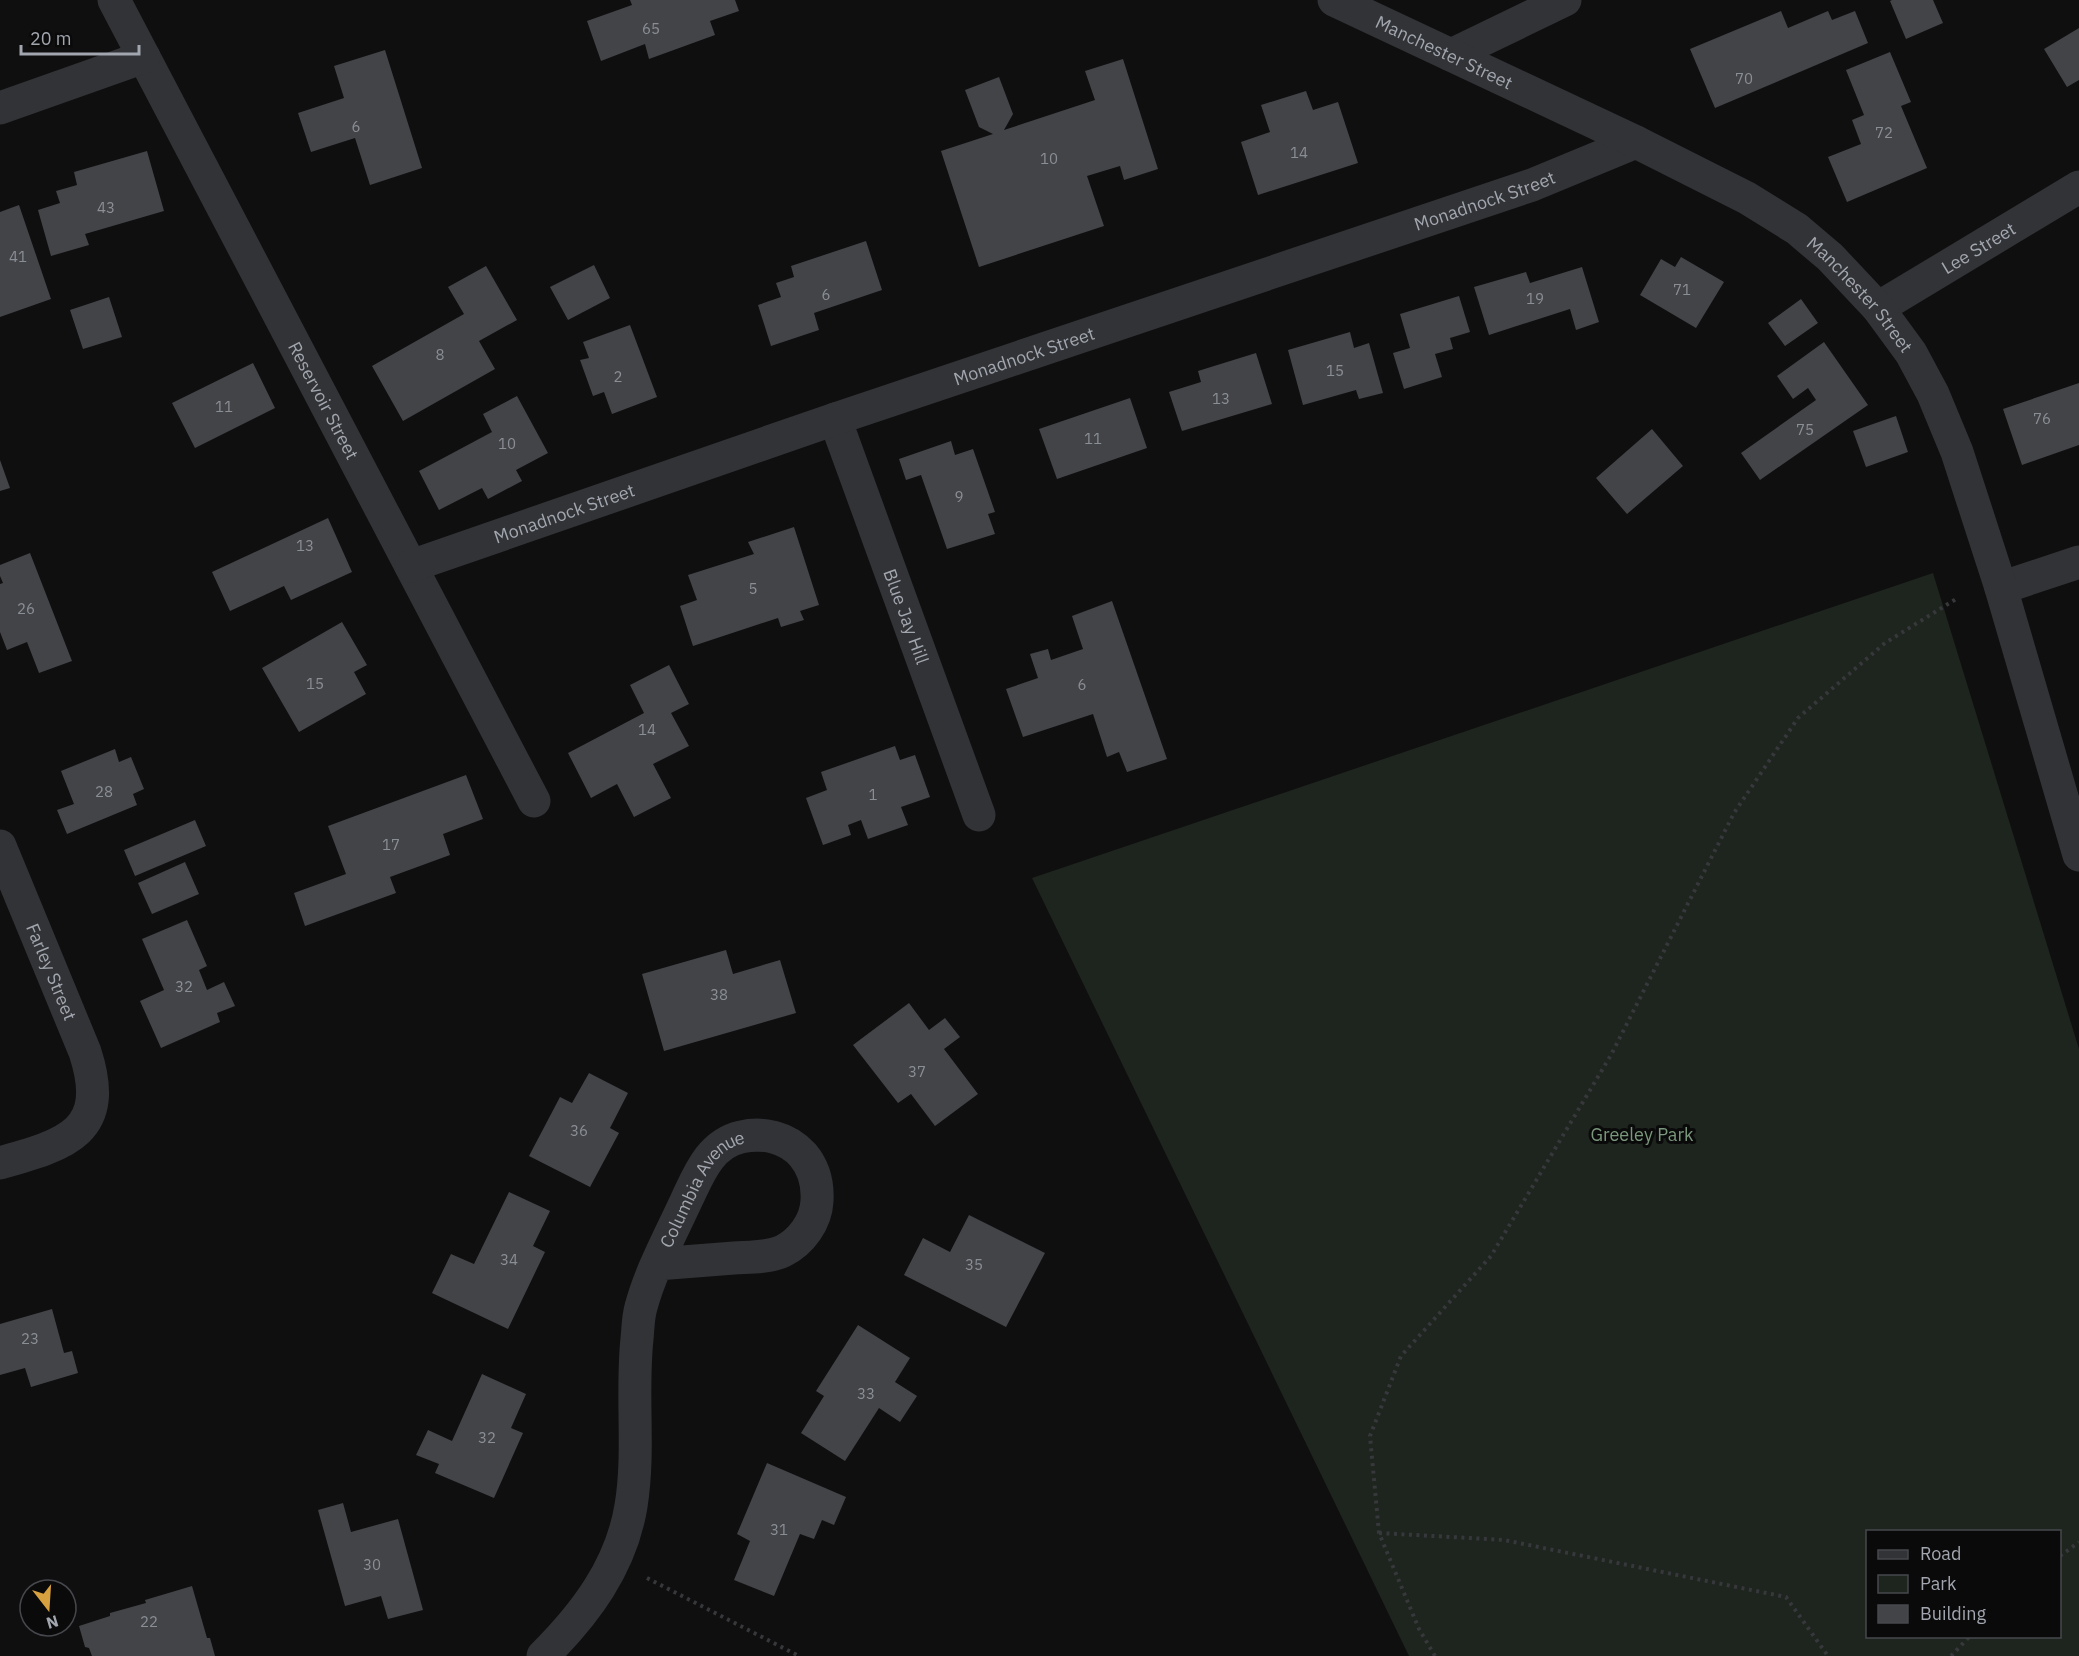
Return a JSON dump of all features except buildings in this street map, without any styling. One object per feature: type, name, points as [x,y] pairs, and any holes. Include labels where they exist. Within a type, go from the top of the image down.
[{"type":"street","name":"Reservoir Street","points":[[114,0],[534,801]]},
{"type":"street","name":"Manchester Street","points":[[1334,0],[1636,142],[1747,198],[1797,230],[1830,257],[1878,308],[1911,353],[1933,394],[1957,452],[2001,588],[2079,855]]},
{"type":"street","points":[[1451,55],[1565,0]]},
{"type":"street","points":[[0,108],[144,57]]},
{"type":"street","name":"Monadnock Street","points":[[411,566],[835,418],[1532,185],[1636,142]]},
{"type":"street","name":"Lee Street","points":[[1878,308],[2079,187]]},
{"type":"street","name":"Blue Jay Hill","points":[[835,418],[979,815]]},
{"type":"street","points":[[2001,588],[2079,562]]},
{"type":"street","name":"Farley Street","points":[[0,846],[85,1052],[93,1075],[94,1102],[86,1122],[67,1140],[0,1163]]},
{"type":"street","name":"Columbia Avenue","points":[[543,1656],[596,1596],[615,1561],[631,1507],[635,1439],[633,1372],[640,1308],[657,1264],[702,1168],[714,1151],[732,1139],[750,1134],[770,1135],[788,1142],[803,1154],[813,1170],[818,1188],[817,1208],[810,1226],[798,1241],[782,1251],[761,1256],[657,1264]]},
{"type":"path","points":[[1435,1656],[1419,1629],[1379,1533],[1370,1436],[1401,1356],[1491,1256],[1611,1055],[1734,813],[1798,718],[1884,643],[1956,599]]},
{"type":"path","points":[[1379,1533],[1504,1540],[1786,1597],[1828,1656]]},
{"type":"path","points":[[2061,1555],[2079,1542]]},
{"type":"path","points":[[615,1561],[799,1656]]},
{"type":"path","points":[[1951,1656],[1968,1638]]},
{"type":"green space","name":"Greeley Park","points":[[1933,573],[2079,1049],[2079,1656],[1409,1656],[1032,878]]}]
